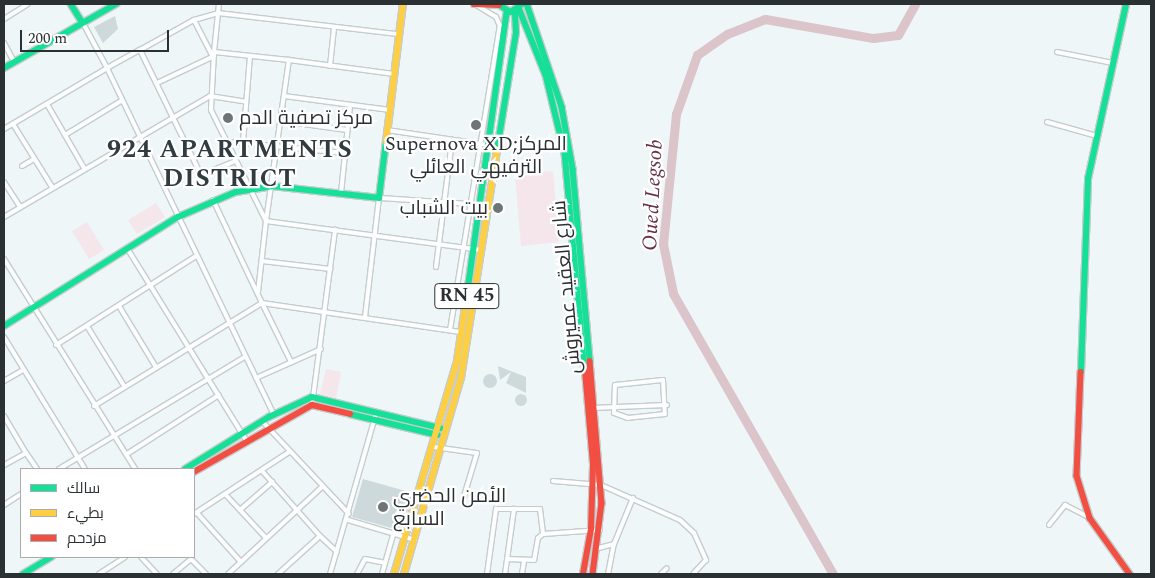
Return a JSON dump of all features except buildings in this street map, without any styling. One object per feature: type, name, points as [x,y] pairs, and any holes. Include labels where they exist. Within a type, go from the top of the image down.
[{"type":"main road","points":[[71,4],[83,23]]},
{"type":"main road","points":[[4,68],[116,4]]},
{"type":"main road","points":[[4,326],[127,247],[178,217],[213,200],[249,188],[272,186],[379,198],[402,4]]},
{"type":"main road","points":[[474,4],[499,4],[507,11],[519,8]]},
{"type":"main road","points":[[1126,4],[1088,179],[1078,414],[1078,484],[1090,518],[1130,574]]},
{"type":"main road","name":"شارع العقيد عميروش","points":[[529,5],[570,140],[593,464],[590,484],[591,529],[583,574]]},
{"type":"main road","name":"RN 45","points":[[405,572],[441,449],[469,334],[519,8]]},
{"type":"main road","name":"شارع العقيد عميروش","points":[[519,8],[531,31],[562,130],[582,310]]},
{"type":"main road","name":"RN 45","points":[[394,574],[440,428],[462,332],[490,145],[507,11]]},
{"type":"main road","points":[[516,34],[531,31]]},
{"type":"main road","points":[[187,468],[262,421],[312,397],[438,435]]},
{"type":"main road","points":[[195,471],[267,428],[312,405],[440,428]]},
{"type":"main road","name":"شارع العقيد عميروش","points":[[590,408],[601,485],[601,549],[593,574]]},
{"type":"main road","points":[[23,574],[49,558]]},
{"type":"main road","points":[[396,568],[405,572]]},
{"type":"street","points":[[4,19],[28,4]]},
{"type":"street","points":[[219,4],[210,96],[225,142],[266,221]]},
{"type":"street","points":[[450,330],[469,204],[500,26],[496,17],[474,4]]},
{"type":"street","points":[[4,130],[107,68],[194,20],[218,12],[334,28],[398,34]]},
{"type":"street","points":[[194,20],[214,55]]},
{"type":"street","points":[[83,23],[107,68],[228,323],[274,415]]},
{"type":"street","points":[[330,66],[334,28]]},
{"type":"street","points":[[4,43],[14,62]]},
{"type":"street","points":[[140,50],[202,176],[234,161]]},
{"type":"street","points":[[1057,52],[1113,63]]},
{"type":"street","points":[[157,83],[214,55],[289,60],[394,74]]},
{"type":"street","points":[[243,143],[250,56]]},
{"type":"street","points":[[258,292],[289,60]]},
{"type":"street","points":[[4,217],[138,135],[210,96],[246,102]]},
{"type":"street","points":[[284,96],[390,110]]},
{"type":"street","points":[[65,136],[122,101]]},
{"type":"street","points":[[47,104],[84,168]]},
{"type":"street","points":[[340,193],[350,106]]},
{"type":"street","points":[[281,122],[348,130]]},
{"type":"street","points":[[1046,122],[1098,136]]},
{"type":"street","points":[[13,124],[52,188]]},
{"type":"street","points":[[387,130],[479,145],[490,145]]},
{"type":"street","points":[[436,267],[452,141]]},
{"type":"street","points":[[225,142],[345,153]]},
{"type":"street","points":[[22,166],[34,159]]},
{"type":"street","points":[[4,182],[20,207]]},
{"type":"street","points":[[365,317],[379,198],[469,204]]},
{"type":"street","points":[[213,200],[291,362]]},
{"type":"street","points":[[266,221],[481,250]]},
{"type":"street","points":[[312,405],[326,312],[335,230]]},
{"type":"street","points":[[127,247],[153,285],[246,440]]},
{"type":"street","points":[[56,345],[196,256]]},
{"type":"street","points":[[4,259],[94,406],[135,468]]},
{"type":"street","points":[[262,261],[331,269]]},
{"type":"street","points":[[94,406],[262,302],[469,334]]},
{"type":"street","points":[[119,306],[156,367]]},
{"type":"street","points":[[87,326],[124,386]]},
{"type":"street","points":[[4,337],[84,468]]},
{"type":"street","points":[[256,378],[321,349]]},
{"type":"street","points":[[61,468],[245,357]]},
{"type":"street","points":[[4,382],[23,370]]},
{"type":"street","points":[[640,381],[664,381],[667,405],[663,414],[628,418],[613,410],[615,385],[640,381]]},
{"type":"street","points":[[127,454],[219,395]]},
{"type":"street","points":[[590,408],[613,410],[667,405]]},
{"type":"street","points":[[4,416],[36,468]]},
{"type":"street","points":[[329,573],[348,520],[375,417]]},
{"type":"street","points":[[262,421],[349,514]]},
{"type":"street","points":[[434,447],[477,453],[464,496]]},
{"type":"street","points":[[241,562],[195,514],[263,472],[289,452]]},
{"type":"street","points":[[4,465],[26,453]]},
{"type":"street","points":[[263,472],[320,536],[337,552]]},
{"type":"street","points":[[553,481],[601,485],[680,520],[694,533],[706,562],[693,574]]},
{"type":"street","points":[[240,510],[272,482]]},
{"type":"street","points":[[228,574],[296,509],[322,487]]},
{"type":"street","points":[[4,505],[20,495]]},
{"type":"street","points":[[226,495],[266,538]]},
{"type":"street","points":[[610,573],[614,544],[633,498]]},
{"type":"street","points":[[1049,525],[1065,505],[1090,518]]},
{"type":"street","points":[[487,574],[496,509],[540,509],[543,534]]},
{"type":"street","points":[[505,574],[514,509]]},
{"type":"street","points":[[348,520],[415,540]]},
{"type":"street","points":[[507,559],[534,560],[538,538],[543,534],[591,529],[601,530]]},
{"type":"street","points":[[382,574],[394,535]]},
{"type":"street","points":[[278,574],[320,536]]},
{"type":"street","points":[[588,549],[601,549],[614,544]]},
{"type":"street","points":[[601,549],[611,556]]},
{"type":"street","points":[[99,574],[124,558]]},
{"type":"street","points":[[142,558],[157,574]]},
{"type":"street","points":[[173,574],[190,558],[206,574]]},
{"type":"street","points":[[357,574],[365,558],[385,564]]},
{"type":"street","points":[[522,574],[524,561]]},
{"type":"street","points":[[661,574],[667,568]]},
{"type":"street","points":[[107,569],[112,574]]},
{"type":"shaded area","points":[[553,171],[559,242],[521,246],[515,174]]},
{"type":"shaded area","points":[[156,203],[165,217],[137,234],[128,220]]},
{"type":"shaded area","points":[[87,222],[104,250],[89,259],[72,231]]},
{"type":"shaded area","points":[[326,369],[341,372],[336,398],[320,394]]},
{"type":"waterway","name":"Oued Legsob","points":[[833,574],[673,293],[663,244],[676,114],[697,55],[727,34],[765,19],[873,38],[898,35],[915,4]]},
{"type":"traffic: fast","points":[[71,4],[83,23]]},
{"type":"traffic: fast","points":[[4,68],[116,4]]},
{"type":"traffic: fast","points":[[498,4],[511,12],[522,4]]},
{"type":"traffic: fast","points":[[527,4],[562,107],[573,169],[590,361]]},
{"type":"traffic: fast","points":[[1081,372],[1088,179],[1126,4]]},
{"type":"traffic: fast","points":[[519,8],[546,75],[565,153],[585,371]]},
{"type":"traffic: fast","points":[[468,287],[507,11]]},
{"type":"traffic: fast","points":[[497,150],[516,33],[515,11]]},
{"type":"traffic: fast","points":[[4,326],[178,217],[236,192],[272,186],[379,198],[386,142]]},
{"type":"traffic: fast","points":[[187,468],[269,417],[312,397],[440,428]]},
{"type":"traffic: fast","points":[[350,414],[438,435]]},
{"type":"traffic: fast","points":[[23,574],[49,558]]},
{"type":"traffic: slow","points":[[386,142],[403,4]]},
{"type":"traffic: slow","points":[[404,574],[461,378],[497,150]]},
{"type":"traffic: slow","points":[[394,574],[457,361],[468,287]]},
{"type":"traffic: jam","points":[[474,4],[499,5]]},
{"type":"traffic: jam","points":[[590,361],[602,503],[593,574]]},
{"type":"traffic: jam","points":[[583,574],[591,529],[593,464],[585,371]]},
{"type":"traffic: jam","points":[[1081,372],[1077,476],[1090,518],[1130,574]]},
{"type":"traffic: jam","points":[[195,471],[312,405],[350,414]]},
{"type":"place","name":"مركز تصفية الدم","points":[[228,118]]},
{"type":"place","name":"Supernova XD;المركز الترفيهي العائلي","points":[[476,125]]},
{"type":"place","name":"بيت الشباب","points":[[498,208]]},
{"type":"place","name":"الأمن الحضري السابع","points":[[383,507]]},
{"type":"district","name":"924 APARTMENTS DISTRICT","points":[[230,166]]}]
